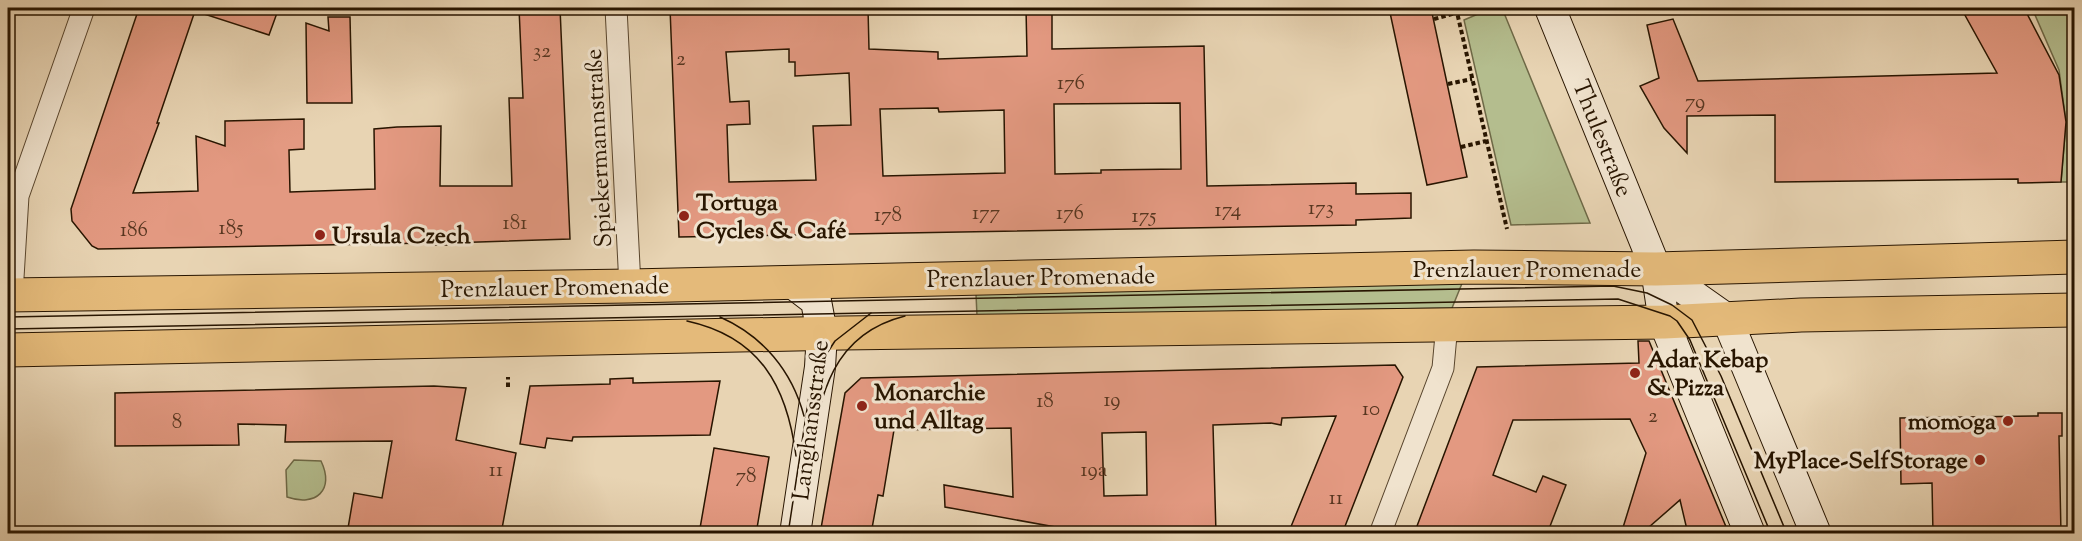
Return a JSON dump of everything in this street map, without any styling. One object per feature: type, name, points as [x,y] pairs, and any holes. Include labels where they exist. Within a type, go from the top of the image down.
[{"type":"main road","name":"Thulestraße","points":[[1550,8],[1656,269],[1664,322],[1750,534]]},
{"type":"main road","name":"Prenzlauer Promenade","points":[[10,295],[630,286],[1474,267],[1656,269],[2074,257]]},
{"type":"main road","points":[[1656,269],[1727,319],[1816,534]]},
{"type":"main road","name":"Langhansstraße","points":[[791,282],[816,301],[822,333],[820,367],[795,534]]},
{"type":"main road","points":[[8,350],[822,333],[1664,322],[1801,315],[2074,310]]},
{"type":"street","points":[[10,295],[18,196],[84,8]]},
{"type":"street","name":"Spiekermannstraße","points":[[616,8],[630,286]]},
{"type":"street","points":[[1380,534],[1443,368],[1448,324]]},
{"type":"path","points":[[1456,8],[1507,229]]},
{"type":"path","points":[[1434,20],[1474,8]]},
{"type":"path","points":[[1448,84],[1472,79]]},
{"type":"path","points":[[1461,147],[1486,141]]},
{"type":"path","points":[[508,376],[508,387]]},
{"type":"green space","points":[[1492,8],[1502,8],[1590,223],[1511,225],[1464,20]]},
{"type":"green space","points":[[2032,8],[2074,8],[2074,182],[2061,182],[2066,122],[2059,70]]},
{"type":"green space","points":[[1463,281],[1452,308],[977,316],[976,294]]},
{"type":"green space","points":[[294,460],[321,461],[326,480],[320,494],[314,498],[297,500],[287,497],[286,470]]},
{"type":"building","points":[[139,8],[196,8],[157,123],[159,123],[133,193],[198,191],[196,136],[225,146],[225,121],[304,119],[304,149],[289,150],[290,192],[375,189],[374,129],[397,127],[441,126],[440,186],[512,186],[509,98],[523,98],[519,8],[560,8],[570,239],[448,243],[447,245],[430,245],[429,243],[98,249],[92,246],[72,221],[71,209]]},
{"type":"building","points":[[199,8],[262,8],[277,13],[269,35],[198,12]]},
{"type":"building","points":[[670,8],[868,8],[869,49],[938,52],[938,59],[1027,56],[1026,8],[1052,8],[1052,49],[1204,46],[1207,186],[1356,183],[1356,194],[1411,193],[1411,218],[1356,220],[1356,225],[679,237]],"holes":[[[789,49],[789,62],[795,62],[795,76],[849,73],[851,125],[813,126],[816,180],[729,182],[727,125],[750,124],[749,101],[730,102],[726,52]],[[1180,103],[1181,169],[1101,170],[1101,173],[1055,174],[1054,104]],[[938,108],[939,112],[1004,110],[1005,173],[883,176],[880,109]]]},
{"type":"building","points":[[1389,8],[1431,8],[1467,177],[1427,185]]},
{"type":"building","points":[[1961,8],[2024,8],[2059,75],[2066,122],[2061,182],[2018,183],[2018,179],[1775,182],[1775,115],[1687,116],[1687,153],[1664,128],[1640,86],[1659,78],[1647,25],[1673,19],[1698,81],[1997,73]]},
{"type":"building","points":[[328,17],[350,17],[352,103],[307,103],[306,23],[329,31]]},
{"type":"building","points":[[1638,341],[1649,341],[1729,534],[1688,534],[1680,500],[1641,534],[1621,534],[1646,453],[1630,419],[1513,420],[1493,475],[1536,492],[1543,476],[1566,485],[1547,534],[1414,534],[1477,367],[1639,363]]},
{"type":"building","points":[[1395,365],[1403,377],[1342,534],[1288,534],[1336,416],[1282,418],[1281,425],[1271,423],[1213,425],[1216,534],[1094,534],[945,507],[944,485],[1013,497],[1011,428],[894,430],[883,496],[878,495],[871,534],[820,534],[845,393],[861,378]],"holes":[[[1146,432],[1147,495],[1104,496],[1102,433]]]},
{"type":"building","points":[[633,378],[633,383],[720,381],[710,435],[573,437],[572,441],[547,438],[545,448],[520,444],[530,386],[610,384],[610,379]]},
{"type":"building","points":[[434,386],[466,388],[456,440],[516,453],[501,534],[347,534],[354,493],[382,498],[392,441],[285,442],[286,425],[238,424],[239,445],[115,446],[115,393]]},
{"type":"building","name":"MyPlace-SelfStorage","points":[[2038,413],[2062,413],[2062,436],[2059,436],[2061,534],[1933,534],[1932,483],[1901,484],[1900,418],[2038,416]]},
{"type":"building","points":[[714,448],[769,457],[756,534],[699,534]]},
{"type":"tram line","points":[[8,317],[1613,286],[1647,293],[1672,305],[1692,320],[1721,376],[1787,534]]},
{"type":"tram line","points":[[8,329],[1618,299],[1670,316],[1677,321],[1690,340],[1771,534]]},
{"type":"tram line","points":[[788,534],[809,396],[818,367],[835,341],[871,313]]},
{"type":"tram line","points":[[808,465],[824,394],[832,373],[844,354],[859,338],[880,325],[905,316]]},
{"type":"tram line","points":[[720,317],[750,334],[774,357],[792,384],[804,416]]},
{"type":"tram line","points":[[687,321],[734,339],[766,368],[785,408],[796,456]]},
{"type":"place","name":"Tortuga Cycles & Café","points":[[684,216]]},
{"type":"place","name":"Ursula Czech","points":[[320,235]]},
{"type":"place","name":"Adar Kebap & Pizza","points":[[1635,373]]},
{"type":"place","name":"Monarchie und Alltag","points":[[862,406]]},
{"type":"place","name":"momoga","points":[[2008,421]]},
{"type":"place","name":"MyPlace-SelfStorage","points":[[1980,460]]}]
